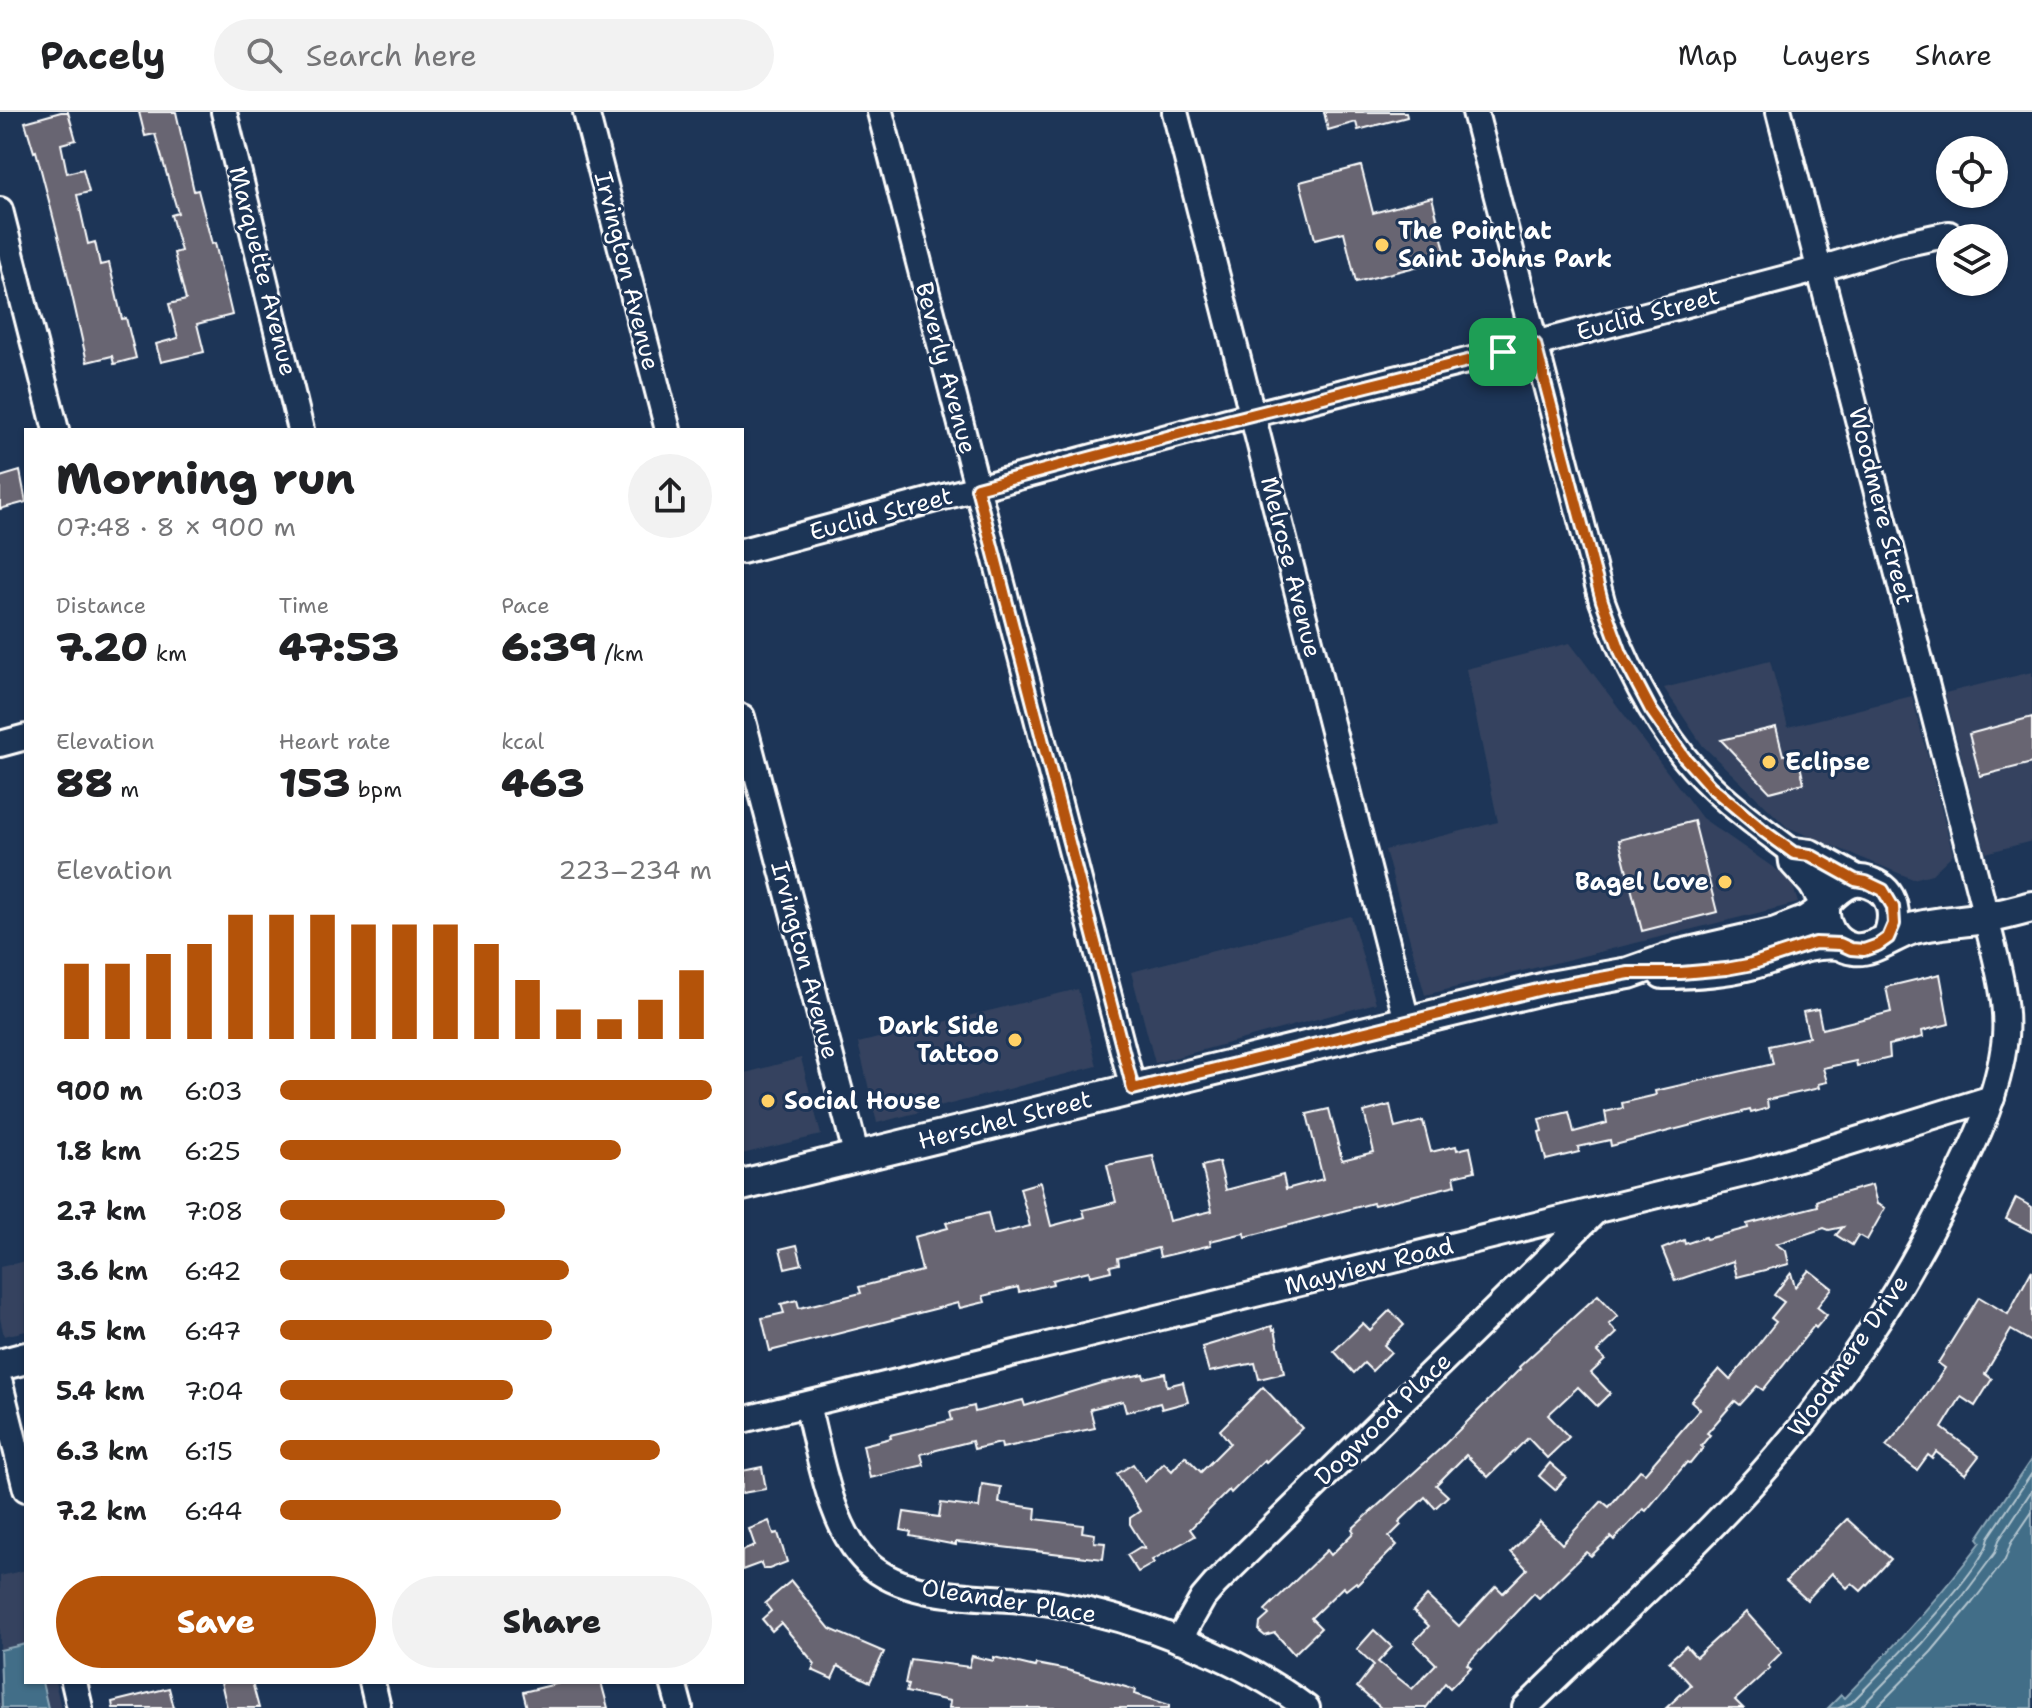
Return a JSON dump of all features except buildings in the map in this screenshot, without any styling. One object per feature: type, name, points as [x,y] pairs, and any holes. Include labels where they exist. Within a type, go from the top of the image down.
[{"type":"main road","points":[[2032,889],[1984,909],[1888,938],[1864,950],[1851,949],[1831,935],[1825,906],[1814,883],[1795,862],[1794,853],[1810,855],[1855,880],[1875,885],[1888,896],[1926,907],[1984,909],[2032,907]]},
{"type":"main road","name":"Herschel Street","points":[[744,1185],[1407,1021],[1550,987],[1629,973],[1680,955],[1776,933],[1807,921],[1825,906],[1840,887],[1855,880]]},
{"type":"main road","points":[[1888,896],[1893,907],[1894,924],[1888,938]]},
{"type":"main road","points":[[1629,973],[1726,969],[1815,943],[1840,944]]},
{"type":"main road","points":[[0,1365],[24,1359]]},
{"type":"street","name":"Marquette Avenue","points":[[224,112],[301,428]]},
{"type":"street","name":"Irvington Avenue","points":[[586,112],[667,428]]},
{"type":"street","name":"Beverly Avenue","points":[[880,112],[1133,1089]]},
{"type":"street","name":"Melrose Avenue","points":[[1175,112],[1407,1021]]},
{"type":"street","points":[[1475,112],[1602,601],[1621,653],[1651,710],[1684,757],[1711,787],[1794,853]]},
{"type":"street","name":"Woodmere Street","points":[[1779,112],[1984,909]]},
{"type":"street","points":[[0,210],[55,428]]},
{"type":"street","name":"Euclid Street","points":[[744,550],[1252,414],[1535,344],[1936,237]]},
{"type":"street","name":"Irvington Avenue","points":[[744,725],[857,1157]]},
{"type":"street","points":[[0,744],[24,738]]},
{"type":"street","name":"Woodmere Drive","points":[[1525,1708],[1772,1462],[1841,1376],[1924,1245],[1960,1173],[1992,1098],[2003,1050],[2005,1007],[1984,909]]},
{"type":"street","name":"Mayview Road","points":[[744,1420],[1756,1171],[1992,1098]]},
{"type":"street","name":"Dogwood Place","points":[[1179,1640],[1203,1598],[1215,1584],[1599,1208]]},
{"type":"street","points":[[0,1384],[24,1481]]},
{"type":"street","name":"Oleander Place","points":[[807,1405],[843,1532],[868,1563],[886,1576],[902,1584],[931,1591],[1054,1604],[1179,1640],[1245,1671],[1307,1708]]},
{"type":"street","points":[[74,1684],[80,1708]]},
{"type":"street","points":[[372,1684],[378,1708]]},
{"type":"street","points":[[674,1684],[680,1708]]},
{"type":"shaded area","points":[[1570,643],[1702,818],[1791,880],[1798,903],[1425,995],[1385,850],[1498,822],[1466,669]]},
{"type":"shaded area","points":[[1770,661],[1788,727],[1912,696],[1953,854],[1932,874],[1913,879],[1787,827],[1703,746],[1664,688]]},
{"type":"shaded area","points":[[2032,672],[2032,841],[1986,853],[1945,693]]},
{"type":"shaded area","points":[[1351,916],[1376,1003],[1155,1063],[1131,972]]},
{"type":"shaded area","points":[[1078,989],[1097,1066],[877,1123],[858,1043]]},
{"type":"shaded area","points":[[801,1058],[821,1135],[744,1154],[744,1073]]},
{"type":"shaded area","points":[[24,1261],[24,1331],[4,1336],[0,1318],[0,1267]]},
{"type":"shaded area","points":[[24,1570],[24,1684],[55,1684],[61,1708],[0,1708],[0,1576]]},
{"type":"water","points":[[2032,1458],[2032,1708],[1828,1708],[1841,1695],[1844,1698],[1949,1583],[1981,1542],[1978,1538]]},
{"type":"water","points":[[24,1644],[24,1684],[42,1684],[48,1708],[2,1708],[0,1650]]},
{"type":"place","name":"The Point at Saint Johns Park","points":[[1382,245]]},
{"type":"place","name":"Eclipse","points":[[1769,762]]},
{"type":"place","name":"Bagel Love","points":[[1725,882]]},
{"type":"place","name":"Dark Side Tattoo","points":[[1015,1040]]},
{"type":"place","name":"Social House","points":[[768,1101]]},
{"type":"route","points":[[1535,344],[1602,601],[1621,653],[1651,710],[1684,757],[1711,787],[1765,832],[1794,853],[1810,855],[1855,880],[1883,890],[1893,907],[1894,924],[1888,938],[1864,950],[1840,944],[1815,943],[1726,969],[1629,973],[1550,987],[1133,1089],[977,488],[1503,352],[1535,344]]}]
